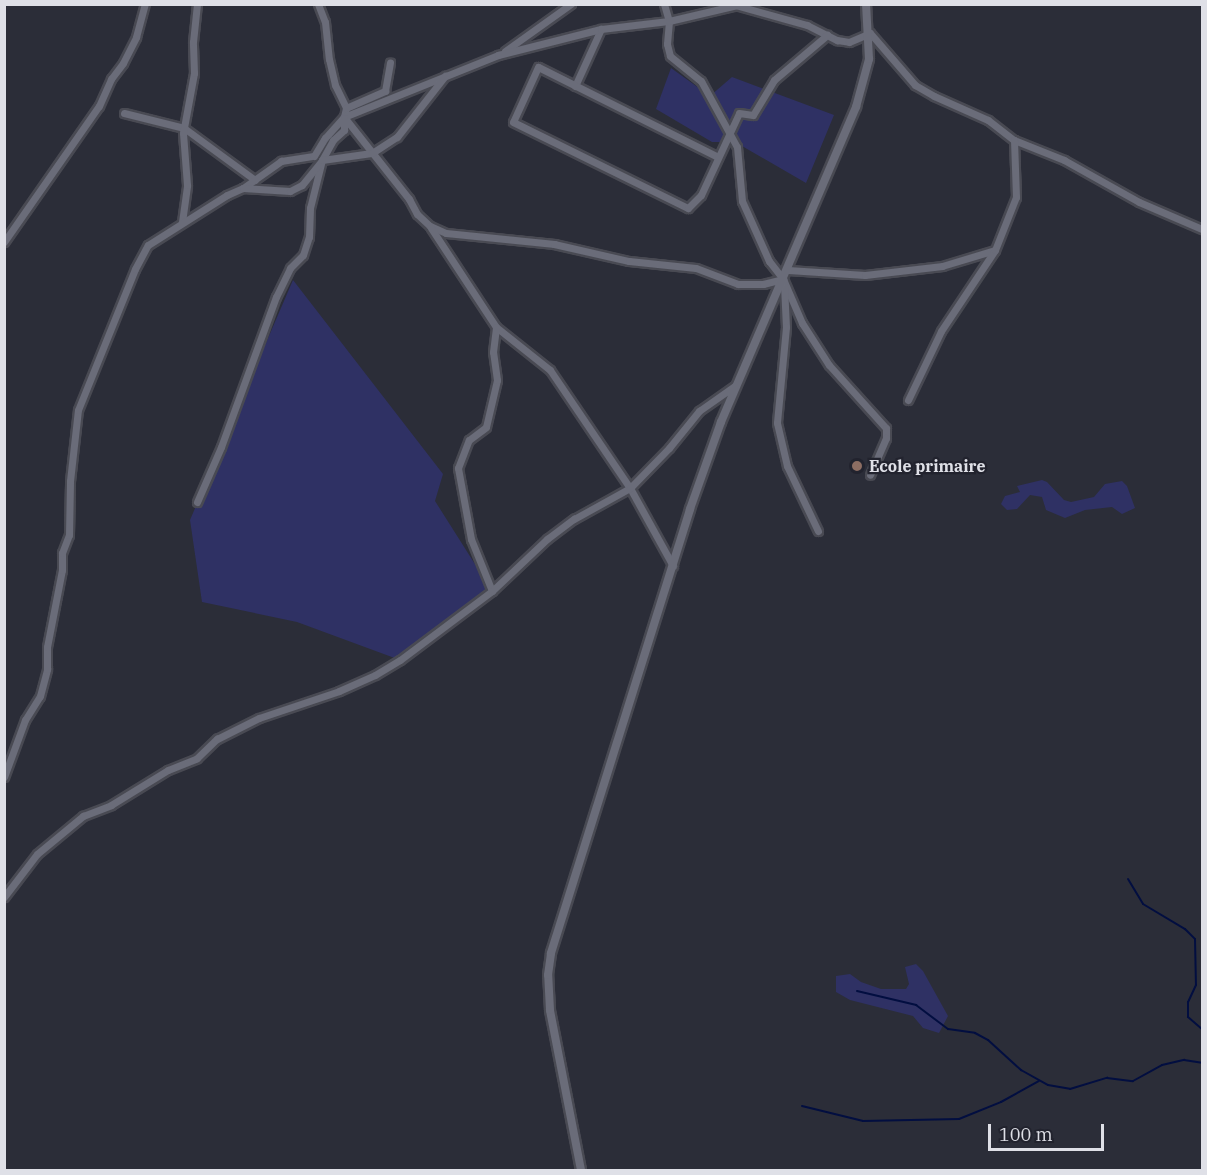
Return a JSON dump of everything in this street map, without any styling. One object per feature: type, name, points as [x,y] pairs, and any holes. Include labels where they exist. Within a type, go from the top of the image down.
[{"type":"street","points":[[4,242],[99,106],[111,79],[123,63],[136,37],[145,4]]},
{"type":"street","points":[[182,222],[187,195],[184,128],[194,73],[193,42],[197,4]]},
{"type":"street","points":[[243,188],[291,191],[302,185],[322,160],[333,140],[344,130],[346,108],[335,85],[329,59],[325,22],[318,4]]},
{"type":"street","points":[[498,55],[571,4]]},
{"type":"street","points":[[664,4],[669,21],[667,44],[670,56],[701,81],[737,147],[742,201],[769,261],[783,279],[802,323],[829,365],[886,428],[886,438],[870,475]]},
{"type":"street","points":[[733,4],[807,25],[849,42],[870,33]]},
{"type":"street","points":[[581,1170],[550,1010],[548,980],[550,955],[673,566],[736,385],[788,270],[856,107],[869,59],[870,33],[866,4]]},
{"type":"street","points":[[4,777],[24,720],[40,696],[47,669],[47,647],[62,570],[62,553],[69,535],[69,481],[78,410],[135,269],[148,245],[226,195],[243,188],[280,161],[314,156],[325,138],[344,117],[498,55],[602,29],[669,21],[737,5]]},
{"type":"street","points":[[575,86],[602,29]]},
{"type":"street","points":[[870,33],[915,85],[988,120],[1014,140],[1064,160],[1138,202],[1203,229]]},
{"type":"street","points":[[718,157],[538,67],[513,122],[688,208],[701,195],[731,135],[739,113],[753,115],[774,80],[827,35]]},
{"type":"street","points":[[346,108],[385,91],[390,62]]},
{"type":"street","points":[[322,160],[372,153],[397,137],[445,76]]},
{"type":"street","points":[[124,113],[184,128],[255,180]]},
{"type":"street","points":[[344,117],[409,199],[417,214],[430,226],[496,327],[550,370],[630,488],[673,566]]},
{"type":"street","points":[[908,400],[941,331],[994,250],[1016,197],[1014,140]]},
{"type":"street","points":[[197,502],[221,447],[276,297],[290,268],[303,255],[309,237],[310,208],[322,160]]},
{"type":"street","points":[[430,226],[446,233],[554,244],[629,261],[696,268],[738,284],[763,284],[783,279]]},
{"type":"street","points":[[788,270],[865,275],[942,266],[994,250]]},
{"type":"street","points":[[783,279],[786,327],[777,423],[787,466],[818,531]]},
{"type":"street","points":[[492,591],[471,539],[458,468],[469,440],[486,427],[497,380],[493,352],[496,327]]},
{"type":"street","points":[[4,897],[37,854],[83,816],[111,805],[168,770],[197,758],[217,739],[259,718],[339,691],[375,675],[492,591],[547,539],[600,502],[630,488],[669,448],[699,411],[736,385]]},
{"type":"shaded area","points":[[671,68],[710,96],[732,77],[834,115],[806,183],[735,142],[712,142],[656,109]]},
{"type":"shaded area","points":[[293,280],[443,474],[435,501],[492,591],[400,660],[297,622],[202,602],[190,520]]},
{"type":"shaded area","points":[[1042,480],[1047,482],[1064,500],[1071,502],[1094,497],[1105,484],[1122,481],[1127,486],[1135,508],[1122,514],[1112,507],[1085,510],[1065,518],[1046,510],[1042,497],[1030,495],[1017,509],[1007,510],[1001,504],[1005,496],[1020,492],[1017,486]]},
{"type":"shaded area","points":[[916,964],[923,971],[948,1016],[939,1033],[923,1028],[913,1016],[850,1000],[836,992],[836,976],[850,974],[861,982],[881,989],[906,989],[909,984],[905,967]]},
{"type":"waterway","points":[[1128,879],[1143,904],[1185,929],[1195,939],[1196,985],[1188,1002],[1188,1017],[1202,1029]]},
{"type":"waterway","points":[[857,991],[916,1005],[948,1029],[975,1033],[988,1040],[1021,1070],[1048,1085],[1070,1089],[1107,1078],[1133,1081],[1162,1065],[1184,1060],[1202,1063]]},
{"type":"waterway","points":[[802,1106],[863,1121],[959,1119],[1001,1102],[1039,1081]]},
{"type":"place","name":"Ecole primaire","points":[[857,466]]}]
